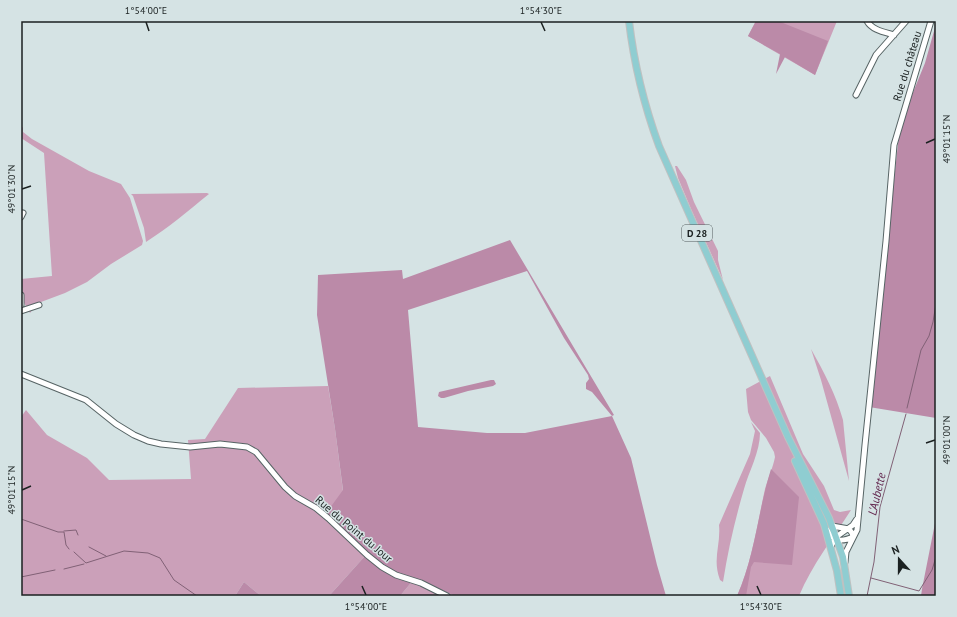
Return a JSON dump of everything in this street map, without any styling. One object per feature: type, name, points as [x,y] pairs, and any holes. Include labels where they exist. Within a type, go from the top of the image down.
[{"type":"main road","name":"D 28","points":[[625,21],[635,85],[657,151],[824,524],[837,571],[841,596]]},
{"type":"main road","name":"D 28","points":[[628,21],[640,86],[647,113],[659,146],[788,437],[832,526],[845,566],[849,596]]},
{"type":"street","points":[[867,21],[874,29],[894,35]]},
{"type":"street","points":[[856,95],[876,55],[906,21]]},
{"type":"street","name":"Rue du château","points":[[845,566],[846,552],[857,530],[886,241],[894,145],[931,21]]},
{"type":"street","points":[[21,295],[21,305]]},
{"type":"street","points":[[21,311],[40,305]]},
{"type":"street","name":"Rue du Point du Jour","points":[[21,374],[86,400],[116,424],[134,435],[148,441],[190,447],[220,444],[247,447],[256,452],[285,487],[296,496],[316,508],[366,555],[382,567],[396,575],[421,583],[447,596]]},
{"type":"street","points":[[831,546],[836,539],[854,524],[858,518]]},
{"type":"street","points":[[824,524],[831,537],[836,539],[846,540],[854,537],[849,528]]},
{"type":"street","points":[[832,526],[849,528]]},
{"type":"shaded area","points":[[756,21],[837,21],[815,75],[748,36]]},
{"type":"shaded area","points":[[756,21],[778,21],[828,41],[815,75],[785,57],[776,74],[780,54],[748,36]]},
{"type":"shaded area","points":[[936,24],[936,418],[869,407],[899,135],[903,117],[925,63]]},
{"type":"shaded area","points":[[21,125],[23,132],[32,139],[89,171],[121,184],[130,198],[143,241],[142,245],[111,264],[87,282],[65,293],[33,305],[33,309],[30,313],[24,303],[21,279],[52,276],[44,153],[21,138]]},
{"type":"shaded area","points":[[675,166],[677,166],[686,180],[694,202],[718,251],[718,260],[723,280],[691,209],[678,178]]},
{"type":"shaded area","points":[[131,194],[209,194],[146,242],[144,228]]},
{"type":"shaded area","points":[[510,240],[614,415],[612,416],[631,458],[666,596],[455,596],[415,578],[400,596],[329,596],[365,556],[327,512],[343,490],[317,315],[318,275],[402,270],[403,279]],"holes":[[[527,271],[564,338],[588,375],[589,379],[586,383],[586,389],[592,392],[612,416],[525,433],[487,433],[418,427],[408,310]]]},
{"type":"shaded area","points":[[811,349],[829,384],[843,420],[849,481],[821,380]]},
{"type":"shaded area","points":[[770,376],[803,454],[824,486],[834,510],[840,512],[851,510],[816,563],[799,596],[737,596],[747,570],[765,489],[775,457],[774,452],[766,438],[751,420],[748,412],[746,389]]},
{"type":"shaded area","points":[[494,380],[496,384],[444,398],[438,396],[439,392]]},
{"type":"shaded area","points":[[328,386],[343,491],[365,556],[329,596],[261,596],[244,582],[235,596],[21,596],[21,417],[26,410],[47,435],[87,458],[109,480],[191,479],[188,440],[205,439],[238,388]]},
{"type":"shaded area","points":[[751,422],[760,433],[760,440],[738,512],[729,547],[723,582],[720,580],[717,565],[719,525],[750,454],[755,431]]},
{"type":"shaded area","points":[[771,469],[799,497],[792,565],[754,562],[751,567],[746,596],[737,596],[748,565]]},
{"type":"shaded area","points":[[936,518],[936,596],[921,596],[922,589]]},
{"type":"shaded area","points":[[415,578],[455,596],[400,596]]},
{"type":"shaded area","points":[[244,582],[261,596],[235,596]]},
{"type":"waterway","name":"L'Aubette","points":[[907,408],[921,350],[929,336],[936,304]]},
{"type":"waterway","name":"L'Aubette","points":[[867,596],[874,562],[880,507],[906,414]]},
{"type":"waterway","points":[[21,519],[58,532],[64,532],[66,545],[69,549]]},
{"type":"waterway","points":[[64,531],[76,530],[78,535]]},
{"type":"waterway","points":[[89,547],[106,556]]},
{"type":"waterway","points":[[74,552],[86,563],[124,551],[148,553],[160,558],[174,580],[197,596]]},
{"type":"waterway","name":"L'Aubette","points":[[871,578],[919,591],[932,570],[936,557]]},
{"type":"waterway","points":[[64,569],[84,564]]},
{"type":"waterway","points":[[21,577],[55,570]]}]
